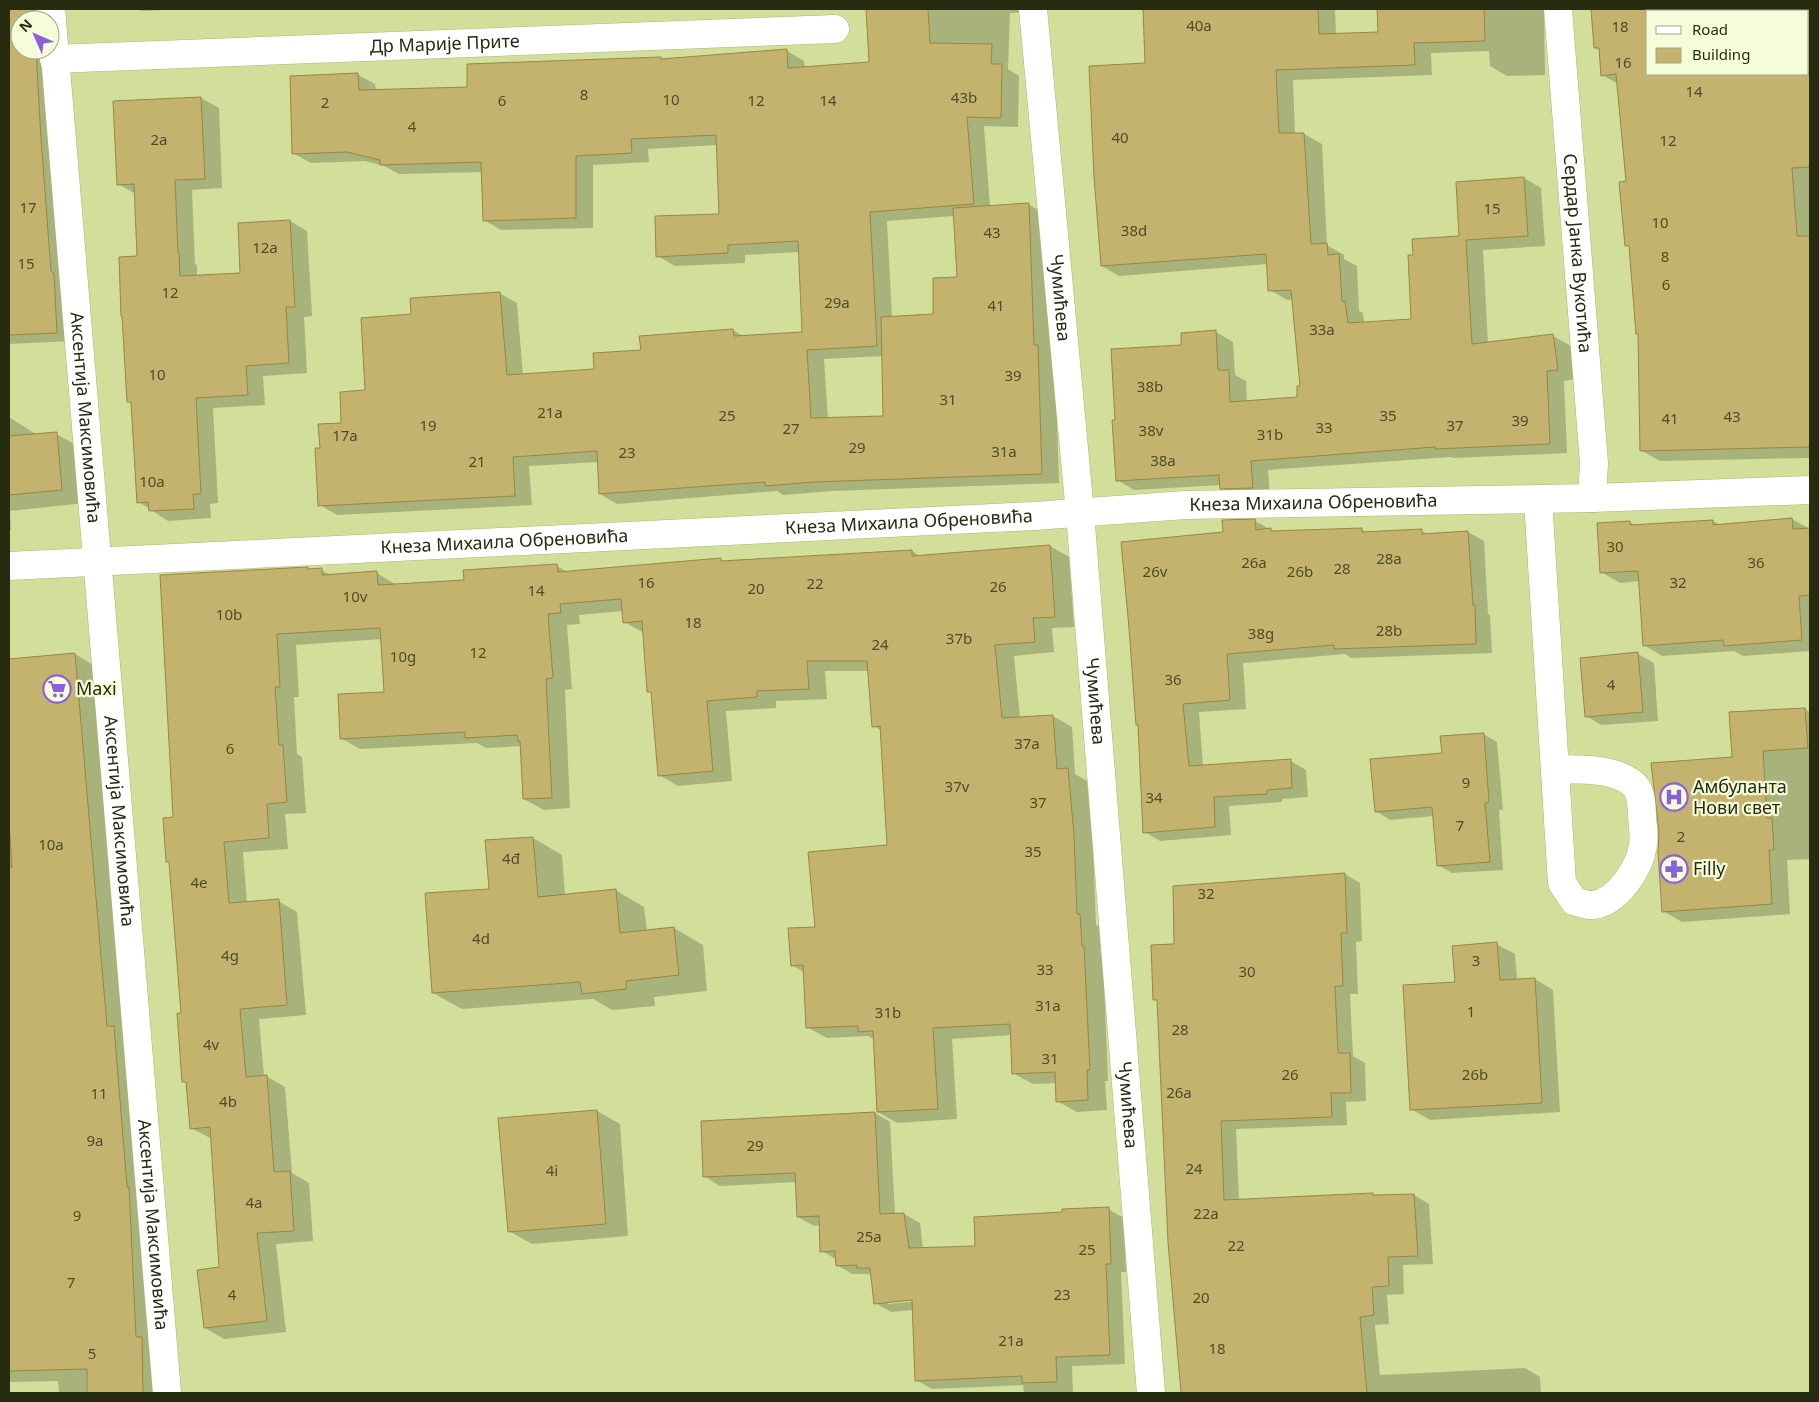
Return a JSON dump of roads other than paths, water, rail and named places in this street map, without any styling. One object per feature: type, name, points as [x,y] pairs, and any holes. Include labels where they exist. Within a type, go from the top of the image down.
[{"type":"street","name":"Чумићева","points":[[1033,9],[1080,513],[1152,1393]]},
{"type":"street","name":"Сердар Јанка Вукотића","points":[[1558,9],[1594,463],[1592,498]]},
{"type":"street","name":"Др Марије Прите","points":[[60,59],[835,29]]},
{"type":"street","name":"Аксентија Максимовића","points":[[54,60],[167,1393]]},
{"type":"street","name":"Кнеза Михаила Обреновића","points":[[9,566],[1080,513],[1185,505],[1592,498],[1810,490]]},
{"type":"street","points":[[1538,499],[1554,769],[1562,883],[1574,901],[1592,905],[1610,899],[1637,868],[1644,844],[1641,795],[1633,783],[1612,774],[1592,770],[1554,769]]},
{"type":"place","name":"Maxi","points":[[57,689]]},
{"type":"place","name":"Амбуланта Нови свет","points":[[1674,797]]},
{"type":"place","name":"Filly","points":[[1674,869]]}]
